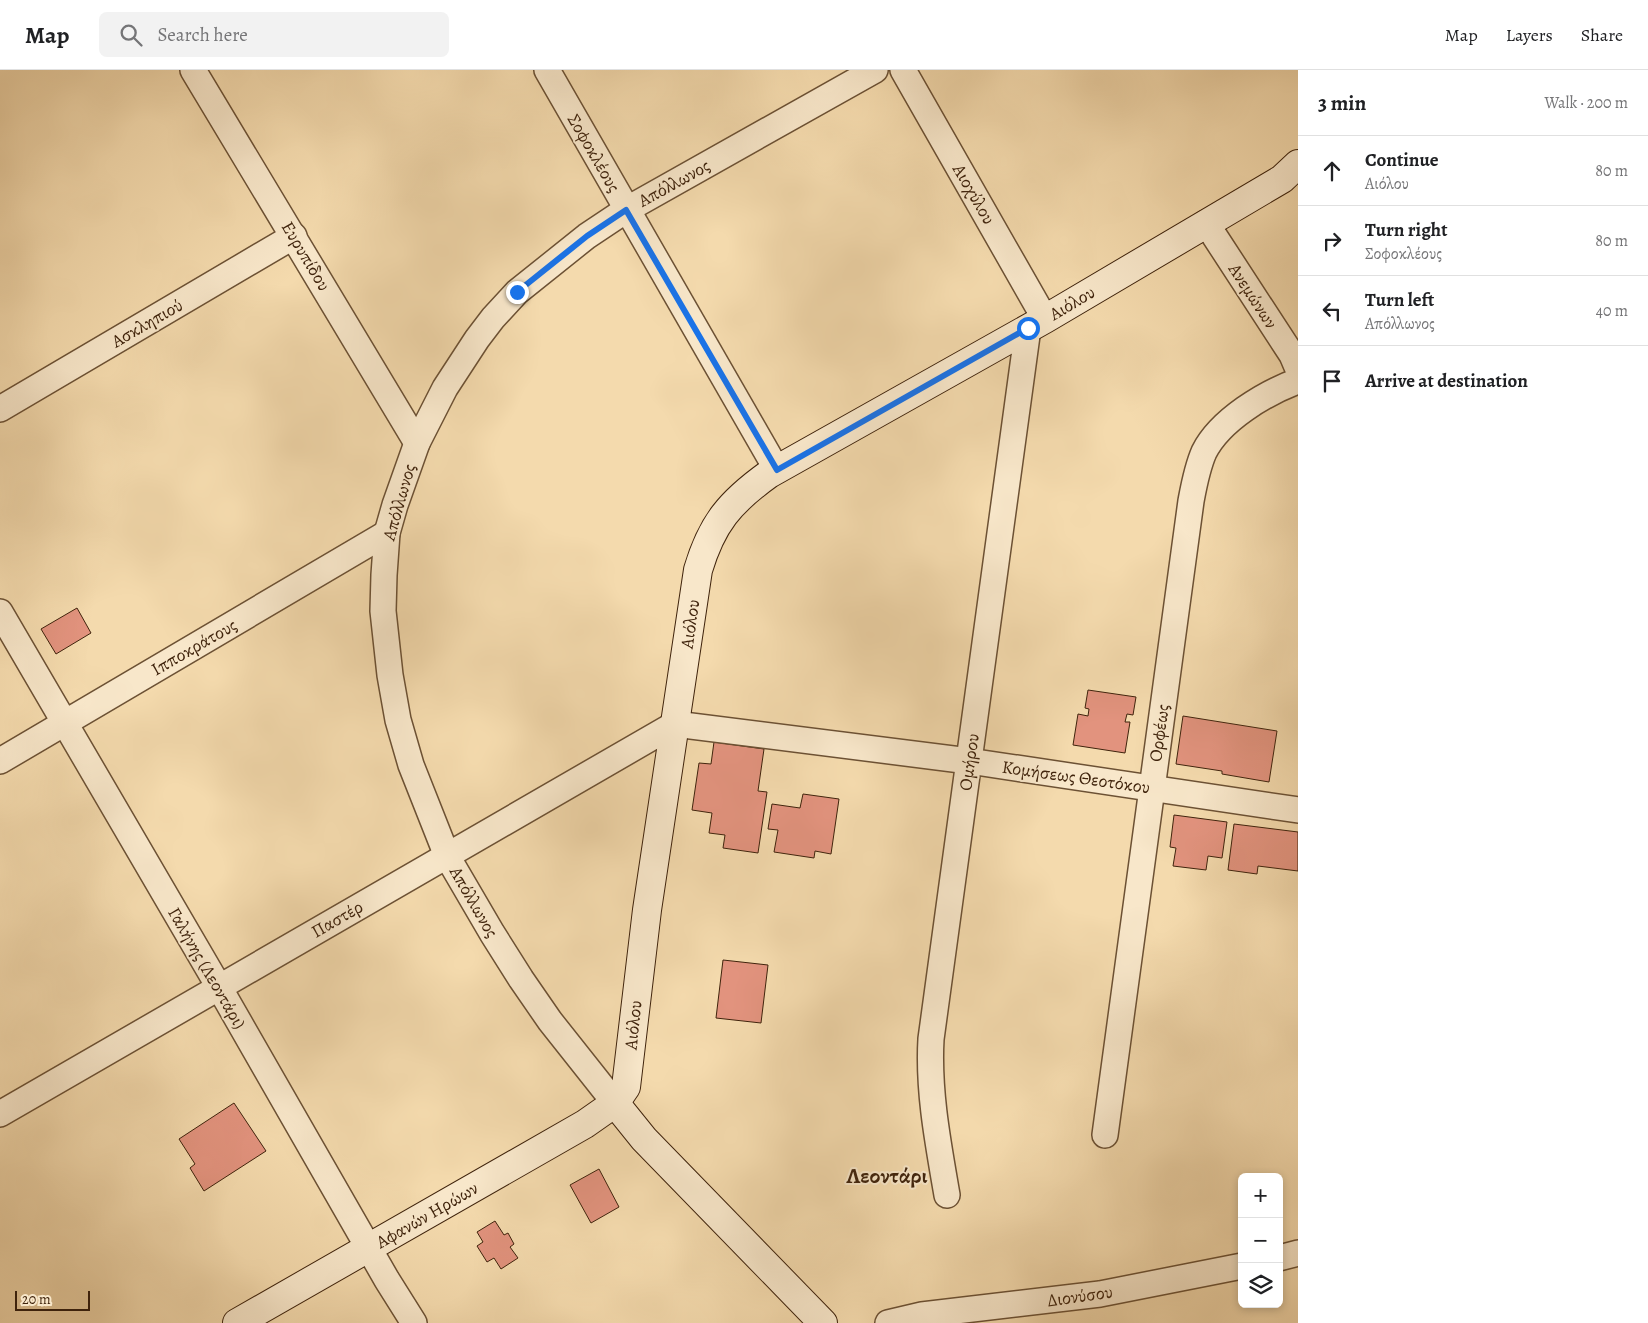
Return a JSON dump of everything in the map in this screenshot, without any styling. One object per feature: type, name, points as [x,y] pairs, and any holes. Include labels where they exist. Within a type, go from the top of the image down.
[{"type":"street","name":"Ευρυπίδου","points":[[193,70],[417,443]]},
{"type":"street","name":"Σοφοκλέους","points":[[547,70],[777,470]]},
{"type":"street","name":"Απόλλωνος","points":[[614,1103],[550,1021],[521,979],[487,926],[447,856],[411,765],[398,720],[390,675],[383,611],[387,533],[417,443],[445,388],[493,318],[517,292],[587,236],[626,210],[875,70]]},
{"type":"street","name":"Αιοχύλου","points":[[902,70],[1036,324]]},
{"type":"street","name":"Αιόλου","points":[[614,1103],[626,1087],[647,910],[698,570],[704,551],[719,521],[735,501],[751,487],[777,470],[1036,324],[1206,223],[1293,174]]},
{"type":"street","name":"Ανεμώνων","points":[[1206,223],[1292,355],[1298,369]]},
{"type":"street","name":"Ασκληπιού","points":[[0,409],[294,236]]},
{"type":"street","name":"Ομήρου","points":[[947,1195],[934,1116],[930,1048],[932,1021],[969,761],[1036,324]]},
{"type":"street","name":"Ορφέως","points":[[1105,1134],[1151,788],[1196,474],[1204,452],[1227,422],[1262,399],[1298,381]]},
{"type":"street","name":"Ιπποκράτους","points":[[0,761],[387,533]]},
{"type":"street","name":"Γαλήνης (Λεοντάρι)","points":[[0,612],[414,1323]]},
{"type":"street","name":"Κομήσεως Θεοτόκου","points":[[675,724],[969,761],[1298,810]]},
{"type":"street","name":"Παστέρ","points":[[0,1114],[675,724]]},
{"type":"street","name":"Αφανών Ηρώων","points":[[237,1323],[370,1249],[585,1124],[614,1103]]},
{"type":"street","points":[[614,1103],[644,1139],[824,1323]]},
{"type":"street","points":[[1283,1257],[1298,1253]]},
{"type":"street","name":"Διονύσου","points":[[888,1323],[922,1315],[1100,1294],[1238,1267]]},
{"type":"building","points":[[77,608],[91,633],[56,654],[41,629]]},
{"type":"building","points":[[1088,690],[1136,697],[1133,715],[1127,714],[1125,722],[1130,722],[1125,753],[1073,745],[1078,714],[1088,716],[1089,709],[1085,708]]},
{"type":"building","points":[[1183,716],[1277,731],[1269,782],[1222,774],[1222,771],[1176,764]]},
{"type":"building","points":[[714,742],[764,749],[758,791],[767,792],[758,853],[723,848],[725,835],[709,833],[712,813],[692,810],[699,763],[711,764]]},
{"type":"building","points":[[803,794],[839,799],[831,854],[815,851],[814,858],[774,852],[778,830],[768,829],[772,804],[800,808]]},
{"type":"building","points":[[1174,815],[1227,822],[1222,858],[1208,856],[1206,870],[1173,866],[1176,848],[1170,847]]},
{"type":"building","points":[[1234,824],[1298,832],[1298,871],[1258,866],[1257,874],[1228,870]]},
{"type":"building","points":[[723,960],[768,965],[761,1023],[716,1018]]},
{"type":"building","points":[[234,1103],[266,1151],[204,1191],[190,1168],[195,1164],[179,1139]]},
{"type":"building","points":[[599,1169],[619,1207],[591,1223],[570,1185]]},
{"type":"building","points":[[495,1221],[504,1235],[508,1233],[514,1244],[510,1247],[518,1258],[501,1269],[494,1258],[487,1262],[477,1246],[483,1242],[477,1232]]},
{"type":"district","name":"Λεοντάρι","points":[[887,1176]]},
{"type":"route","points":[[517,292],[587,236],[626,210],[777,470],[1028,328]]}]
